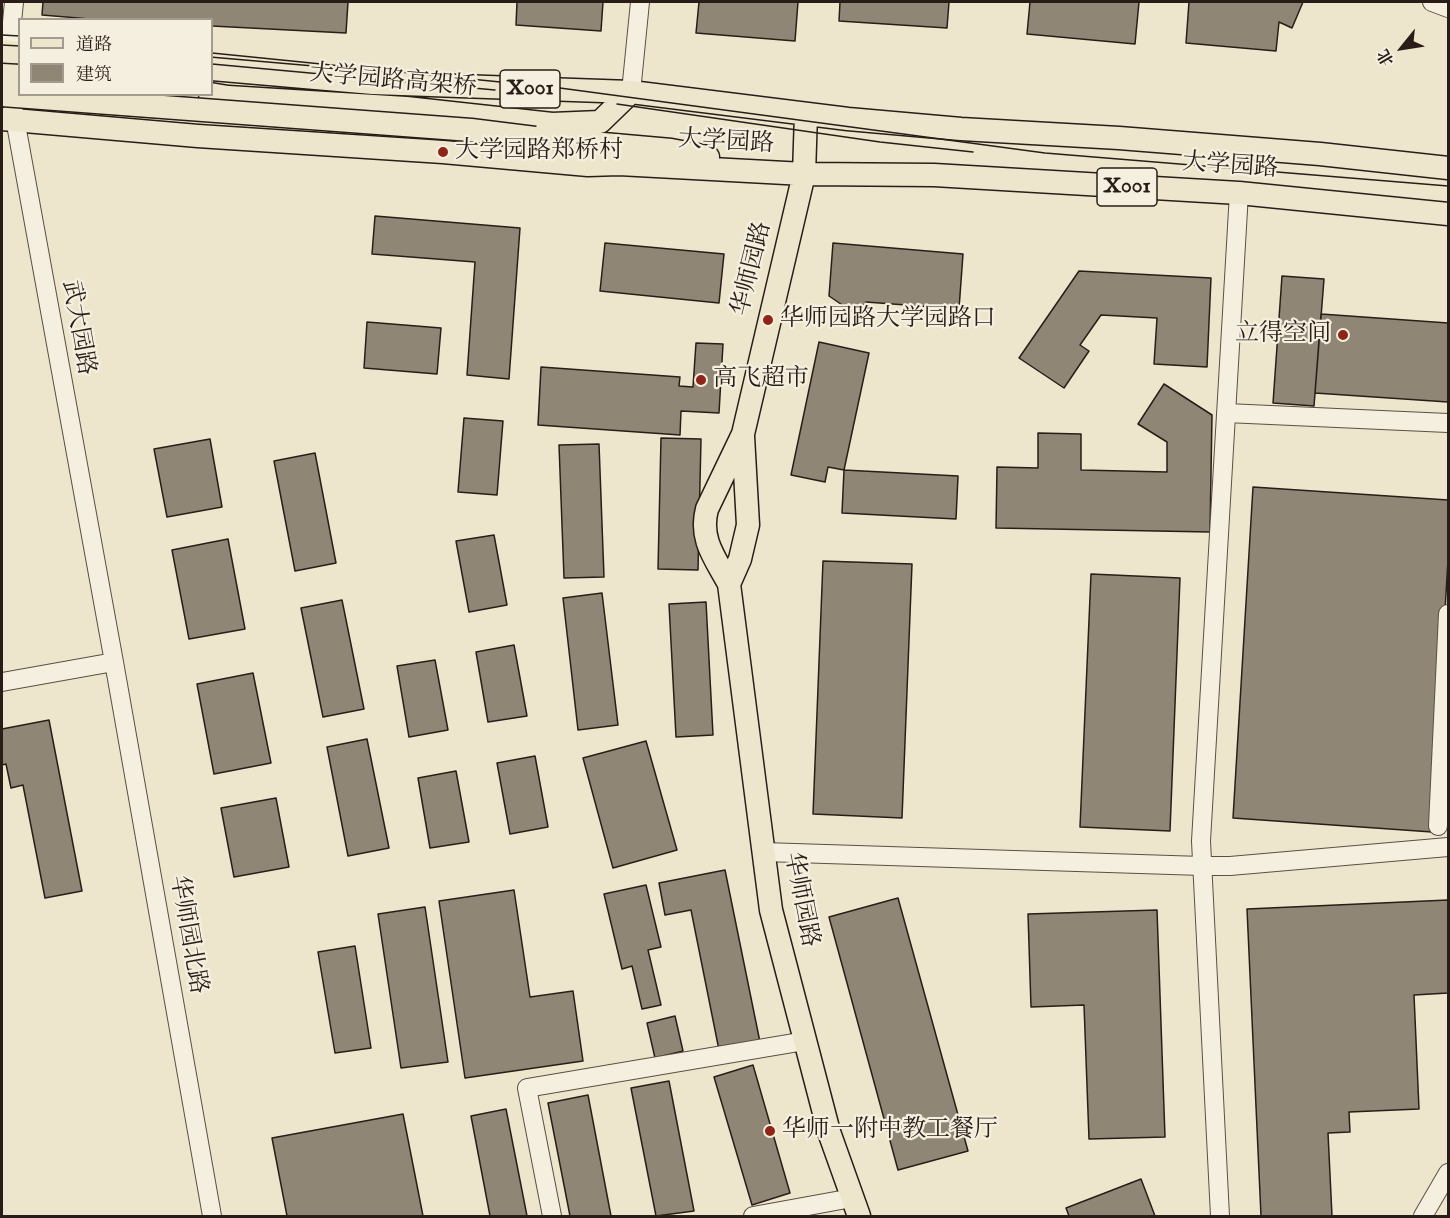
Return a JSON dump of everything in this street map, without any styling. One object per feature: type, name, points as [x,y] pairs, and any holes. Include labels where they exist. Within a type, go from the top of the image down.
[{"type":"main road","name":"大学园路","points":[[213,69],[373,83],[631,92],[806,114],[961,129],[1119,138],[1320,154],[1449,168]]},
{"type":"main road","points":[[2,75],[18,76]]},
{"type":"main road","name":"大学园路高架桥","points":[[213,94],[406,108],[535,130],[552,124],[600,122],[631,92]]},
{"type":"main road","name":"X001","points":[[2,95],[471,130],[535,130]]},
{"type":"main road","name":"华师园路","points":[[743,434],[804,174],[806,114]]},
{"type":"main road","name":"大学园路","points":[[8,120],[588,165],[619,164],[804,174],[934,175],[1239,193],[1449,214]]},
{"type":"main road","points":[[535,130],[670,150],[804,174]]},
{"type":"main road","points":[[729,584],[740,560],[748,525],[743,434]]},
{"type":"main road","points":[[729,584],[705,538],[704,520],[707,509],[743,434]]},
{"type":"main road","name":"华师园路","points":[[729,584],[771,910],[829,1132],[856,1207]]},
{"type":"street","name":"武大园路","points":[[14,2],[8,120],[114,662]]},
{"type":"street","points":[[631,92],[640,2]]},
{"type":"street","points":[[1431,2],[1449,9]]},
{"type":"street","points":[[1220,1216],[1201,841],[1239,193]]},
{"type":"street","points":[[1226,413],[1449,423]]},
{"type":"street","points":[[1438,826],[1449,614]]},
{"type":"street","points":[[2,682],[114,662]]},
{"type":"street","name":"华师园北路","points":[[114,662],[212,1216]]},
{"type":"street","points":[[763,852],[1230,866],[1449,847]]},
{"type":"street","points":[[552,1216],[527,1088],[805,1041]]},
{"type":"street","points":[[1423,1216],[1449,1173]]},
{"type":"street","points":[[753,1216],[856,1207]]},
{"type":"building","points":[[43,2],[348,2],[346,33],[213,26],[213,18],[78,18],[42,15]]},
{"type":"building","points":[[517,2],[603,2],[601,31],[516,25]]},
{"type":"building","points":[[699,2],[798,2],[795,41],[696,33]]},
{"type":"building","points":[[840,2],[949,2],[947,28],[839,21]]},
{"type":"building","points":[[1030,2],[1139,2],[1135,44],[1027,34]]},
{"type":"building","points":[[1189,2],[1303,2],[1292,28],[1279,22],[1276,51],[1186,43]]},
{"type":"building","points":[[375,216],[520,228],[509,379],[467,375],[475,262],[372,254]]},
{"type":"building","points":[[605,243],[724,254],[719,303],[600,291]]},
{"type":"building","points":[[833,243],[963,254],[959,309],[866,302],[857,315],[829,296]]},
{"type":"building","points":[[1079,271],[1211,278],[1207,367],[1154,364],[1157,318],[1101,315],[1080,345],[1089,351],[1064,388],[1019,358]]},
{"type":"building","points":[[1282,276],[1324,279],[1314,406],[1273,403]]},
{"type":"building","points":[[1321,314],[1448,323],[1448,402],[1315,393]]},
{"type":"building","points":[[367,322],[441,328],[437,374],[364,368]]},
{"type":"building","points":[[819,342],[869,353],[844,470],[828,467],[825,482],[791,475]]},
{"type":"building","points":[[696,343],[723,344],[719,413],[681,411],[680,435],[538,425],[541,367],[680,377],[679,386],[693,387]]},
{"type":"building","points":[[1164,384],[1212,415],[1210,532],[996,528],[997,467],[1038,468],[1038,433],[1081,434],[1081,470],[1167,472],[1167,442],[1138,424]]},
{"type":"building","points":[[464,418],[503,421],[497,495],[458,492]]},
{"type":"building","points":[[661,438],[701,439],[698,570],[658,569]]},
{"type":"building","points":[[210,439],[222,507],[167,517],[154,449]]},
{"type":"building","points":[[599,444],[604,577],[564,578],[559,445]]},
{"type":"building","points":[[315,453],[336,563],[295,571],[274,461]]},
{"type":"building","points":[[844,470],[958,476],[956,519],[842,513]]},
{"type":"building","points":[[1253,487],[1448,500],[1448,560],[1432,832],[1233,818]]},
{"type":"building","points":[[494,535],[507,605],[469,612],[456,541]]},
{"type":"building","points":[[228,539],[245,629],[189,639],[172,550]]},
{"type":"building","points":[[823,561],[912,564],[902,818],[813,814]]},
{"type":"building","points":[[1091,574],[1180,578],[1170,831],[1080,827]]},
{"type":"building","points":[[602,593],[618,725],[578,730],[563,598]]},
{"type":"building","points":[[342,600],[364,709],[323,717],[301,608]]},
{"type":"building","points":[[706,602],[713,735],[676,737],[669,604]]},
{"type":"building","points":[[514,645],[527,716],[488,722],[476,652]]},
{"type":"building","points":[[435,660],[448,730],[409,737],[397,666]]},
{"type":"building","points":[[253,673],[271,763],[214,774],[197,684]]},
{"type":"building","points":[[49,720],[82,891],[45,898],[23,785],[11,788],[6,764],[2,765],[2,729]]},
{"type":"building","points":[[367,739],[389,848],[348,856],[327,747]]},
{"type":"building","points":[[646,741],[677,850],[613,868],[583,758]]},
{"type":"building","points":[[535,756],[548,827],[510,834],[497,763]]},
{"type":"building","points":[[456,771],[469,842],[430,848],[418,778]]},
{"type":"building","points":[[276,798],[289,867],[234,877],[221,808]]},
{"type":"building","points":[[725,870],[761,1047],[720,1055],[691,910],[665,915],[659,883]]},
{"type":"building","points":[[646,885],[661,947],[648,950],[661,1005],[642,1009],[632,966],[622,969],[604,894]]},
{"type":"building","points":[[514,890],[530,997],[573,991],[583,1061],[465,1078],[439,901]]},
{"type":"building","points":[[898,898],[968,1151],[898,1170],[829,917]]},
{"type":"building","points":[[1448,900],[1448,993],[1414,995],[1419,1109],[1349,1112],[1350,1132],[1328,1133],[1332,1216],[1261,1216],[1247,909]]},
{"type":"building","points":[[425,907],[448,1062],[401,1068],[378,914]]},
{"type":"building","points":[[1157,910],[1165,1137],[1089,1139],[1084,1005],[1031,1007],[1028,914]]},
{"type":"building","points":[[355,946],[371,1048],[335,1053],[318,952]]},
{"type":"building","points":[[675,1016],[683,1051],[655,1058],[647,1023]]},
{"type":"building","points":[[753,1065],[790,1193],[752,1205],[714,1077]]},
{"type":"building","points":[[669,1081],[694,1211],[656,1216],[631,1088]]},
{"type":"building","points":[[588,1095],[611,1216],[570,1216],[548,1103]]},
{"type":"building","points":[[506,1109],[527,1216],[490,1216],[471,1116]]},
{"type":"building","points":[[403,1114],[423,1216],[287,1216],[272,1138]]},
{"type":"building","points":[[1141,1179],[1155,1216],[1069,1216],[1066,1208]]},
{"type":"tram line","points":[[2,35],[18,36]]},
{"type":"tram line","points":[[2,45],[18,46]]},
{"type":"tram line","points":[[213,53],[560,88],[1045,153],[1448,186]]},
{"type":"tram line","points":[[213,64],[495,90]]},
{"type":"tram line","points":[[617,104],[880,142],[973,152]]},
{"type":"place","name":"大学园路郑桥村","points":[[443,152]]},
{"type":"place","name":"华师园路大学园路口","points":[[768,320]]},
{"type":"place","name":"立得空间","points":[[1343,335]]},
{"type":"place","name":"高飞超市","points":[[701,380]]},
{"type":"place","name":"华师一附中教工餐厅","points":[[770,1131]]}]
